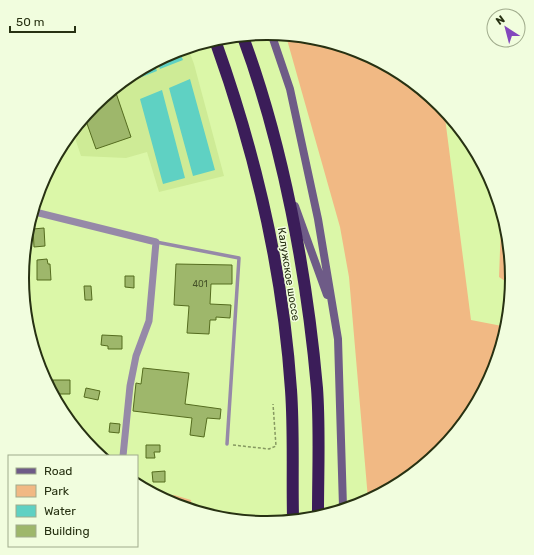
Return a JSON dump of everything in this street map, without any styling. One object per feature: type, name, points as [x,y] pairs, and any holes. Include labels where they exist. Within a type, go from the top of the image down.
[{"type":"highway","name":"Калужское шоссе","points":[[244,41],[252,62],[285,179],[308,312],[317,390],[318,510]]},
{"type":"highway","name":"Калужское шоссе","points":[[217,45],[237,101],[260,187],[277,277],[291,390],[293,514]]},
{"type":"main road","points":[[273,40],[293,104],[318,219],[338,339],[342,408],[343,503]]},
{"type":"main road","points":[[285,179],[334,317]]},
{"type":"street","points":[[38,213],[156,242],[148,321],[136,356],[130,386],[123,455]]},
{"type":"lane","points":[[156,242],[239,258],[227,444]]},
{"type":"path","points":[[227,444],[269,449],[276,446],[273,404]]},
{"type":"shaded area","points":[[190,52],[224,176],[159,192],[147,152],[126,158],[81,156],[75,137],[99,109],[122,89],[148,71]]},
{"type":"green space","points":[[287,41],[313,44],[344,52],[386,71],[412,89],[445,120],[471,320],[500,326],[487,369],[473,397],[456,422],[435,446],[412,466],[386,484],[367,493],[349,277],[340,227]]},
{"type":"green space","points":[[501,234],[503,246],[505,281],[499,277]]},
{"type":"green space","points":[[173,496],[191,500],[191,503],[190,503]]},
{"type":"water","points":[[181,56],[183,60],[160,69],[159,66]]},
{"type":"water","points":[[155,67],[157,71],[136,79]]},
{"type":"water","points":[[190,79],[215,170],[193,176],[169,88]]},
{"type":"water","points":[[162,90],[185,178],[163,184],[140,99]]},
{"type":"building","points":[[116,94],[131,137],[96,149],[87,123]]},
{"type":"building","points":[[44,228],[45,246],[34,247],[34,229]]},
{"type":"building","points":[[47,259],[48,264],[50,264],[51,280],[37,280],[37,260]]},
{"type":"building","points":[[176,264],[232,265],[232,284],[211,284],[210,304],[231,305],[230,318],[216,317],[216,320],[210,320],[209,334],[187,333],[189,306],[174,305]]},
{"type":"building","points":[[125,276],[134,276],[134,288],[125,287]]},
{"type":"building","points":[[84,286],[91,286],[92,300],[85,300]]},
{"type":"building","points":[[102,335],[122,336],[122,349],[108,349],[108,346],[101,345]]},
{"type":"building","points":[[143,368],[189,373],[185,404],[221,409],[220,419],[207,418],[204,437],[190,435],[192,418],[133,411],[136,383],[141,384]]},
{"type":"building","points":[[70,380],[70,394],[60,394],[53,381]]},
{"type":"building","points":[[86,388],[100,391],[98,400],[84,397]]},
{"type":"building","points":[[110,423],[120,424],[119,433],[109,432]]},
{"type":"building","points":[[146,445],[160,445],[160,452],[154,452],[155,458],[146,458]]},
{"type":"building","points":[[165,471],[165,482],[153,482],[152,472]]}]
